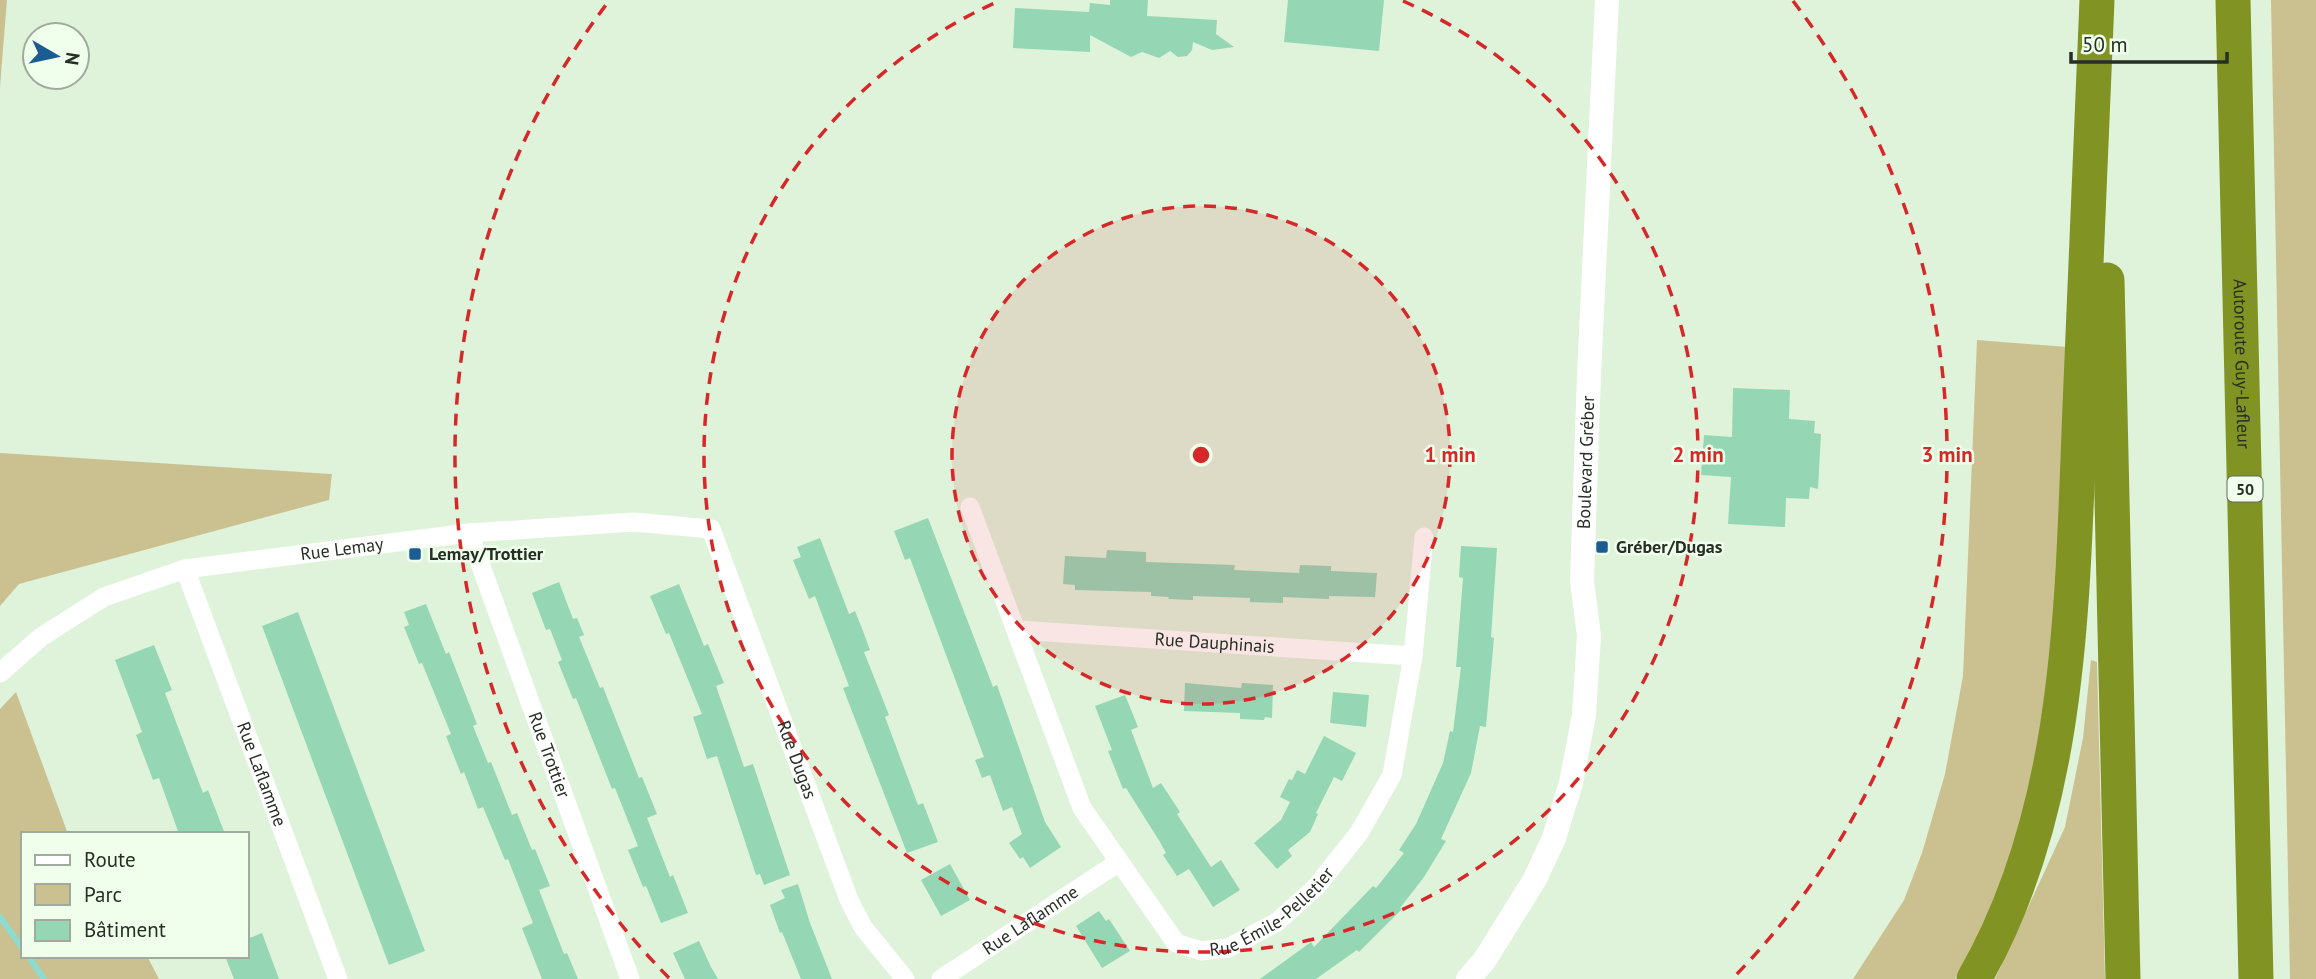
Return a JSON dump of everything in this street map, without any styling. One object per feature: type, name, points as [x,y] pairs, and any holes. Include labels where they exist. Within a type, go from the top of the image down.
[{"type":"highway","points":[[1974,979],[2007,913],[2034,834],[2054,747],[2073,561],[2099,0]]},
{"type":"highway","points":[[2099,0],[2123,979]]},
{"type":"highway","name":"Autoroute Guy-Lafleur","points":[[2234,0],[2256,979]]},
{"type":"street","name":"Boulevard Gréber","points":[[1468,979],[1484,961],[1535,880],[1554,838],[1571,783],[1584,715],[1589,636],[1582,581],[1588,387],[1607,0]]},
{"type":"street","name":"Rue Émile-Pelletier","points":[[970,507],[1082,808],[1176,943],[1201,951],[1228,948],[1277,922],[1316,887],[1351,844],[1392,775],[1413,656],[1424,537]]},
{"type":"street","name":"Rue Lemay","points":[[0,673],[41,637],[104,597],[185,569],[469,533],[634,522],[711,528]]},
{"type":"street","name":"Rue Dugas","points":[[711,528],[849,900],[863,927],[905,979]]},
{"type":"street","name":"Rue Trottier","points":[[469,533],[630,979]]},
{"type":"street","name":"Rue Laflamme","points":[[185,569],[338,979]]},
{"type":"street","name":"Rue Dauphinais","points":[[1017,630],[1413,656]]},
{"type":"street","name":"Rue Laflamme","points":[[941,979],[1119,862]]},
{"type":"green space","points":[[0,0],[7,0],[0,87]]},
{"type":"green space","points":[[2271,0],[2316,0],[2316,979],[2290,979]]},
{"type":"green space","points":[[1977,340],[2068,347],[2062,529],[2049,676],[2023,826],[1991,914],[1955,979],[1853,979],[1904,900],[1922,853],[1945,774],[1963,676]]},
{"type":"green space","points":[[0,453],[332,474],[329,500],[19,584],[0,606]]},
{"type":"green space","points":[[2091,660],[2097,662],[2105,979],[1995,979],[2065,827],[2083,738]]},
{"type":"green space","points":[[16,692],[67,832],[21,832],[21,958],[148,958],[159,979],[0,979],[0,709]]},
{"type":"building","points":[[1110,0],[1148,0],[1147,16],[1217,20],[1216,34],[1234,47],[1212,50],[1193,42],[1192,50],[1187,56],[1178,57],[1170,51],[1159,58],[1142,52],[1131,57],[1090,35],[1090,52],[1013,48],[1015,8],[1089,12],[1090,3],[1110,5]]},
{"type":"building","points":[[1288,0],[1384,0],[1379,51],[1284,42]]},
{"type":"building","points":[[1733,388],[1790,390],[1789,419],[1815,421],[1814,433],[1821,434],[1818,489],[1810,487],[1809,499],[1786,498],[1785,527],[1728,524],[1731,477],[1701,475],[1704,435],[1732,437]]},
{"type":"building","points":[[928,518],[993,687],[997,685],[1045,822],[1061,847],[1030,868],[1009,843],[1022,834],[1012,807],[1003,811],[990,775],[982,778],[975,760],[984,757],[910,558],[905,560],[894,531]]},
{"type":"building","points":[[820,538],[849,614],[855,611],[863,631],[870,650],[864,652],[889,715],[885,717],[918,805],[923,803],[938,842],[907,853],[843,688],[849,686],[815,596],[809,599],[793,560],[801,557],[797,547]]},
{"type":"building","points":[[1461,546],[1497,548],[1491,637],[1494,638],[1486,727],[1480,726],[1471,773],[1441,839],[1446,841],[1424,877],[1400,908],[1402,909],[1359,952],[1357,950],[1316,979],[1260,979],[1311,942],[1314,947],[1373,886],[1376,888],[1404,853],[1399,850],[1416,824],[1443,763],[1450,731],[1453,732],[1461,667],[1456,667],[1463,578],[1459,577]]},
{"type":"building","points":[[1107,550],[1146,552],[1146,562],[1235,565],[1234,570],[1299,573],[1300,565],[1331,566],[1331,571],[1377,573],[1375,597],[1283,597],[1283,603],[1250,602],[1250,598],[1193,596],[1193,600],[1168,599],[1169,597],[1151,596],[1151,592],[1075,590],[1075,585],[1063,584],[1065,556],[1106,558]]},
{"type":"building","points":[[559,582],[573,619],[577,618],[584,635],[579,637],[600,688],[603,687],[639,778],[642,777],[657,814],[647,818],[670,877],[673,875],[688,913],[661,923],[628,850],[638,846],[576,698],[573,699],[558,662],[562,660],[550,629],[546,630],[532,593]]},
{"type":"building","points":[[679,584],[704,646],[708,644],[724,683],[716,686],[744,767],[753,764],[790,875],[764,885],[760,874],[756,875],[717,756],[707,759],[693,717],[702,714],[669,633],[666,634],[650,596]]},
{"type":"building","points":[[426,604],[446,654],[449,652],[477,724],[473,726],[488,763],[491,762],[512,815],[517,813],[550,886],[539,890],[564,954],[567,953],[578,979],[542,979],[522,928],[533,923],[508,859],[505,860],[483,807],[478,809],[464,772],[461,774],[446,736],[451,734],[404,627],[409,625],[404,612]]},
{"type":"building","points":[[298,612],[425,951],[389,965],[262,626]]},
{"type":"building","points":[[154,645],[172,690],[165,693],[203,793],[208,790],[224,832],[178,832],[159,778],[153,780],[136,735],[142,732],[115,660]]},
{"type":"building","points":[[1185,683],[1241,688],[1242,683],[1273,685],[1272,718],[1240,719],[1240,713],[1184,711]]},
{"type":"building","points":[[1333,692],[1369,695],[1366,727],[1330,723]]},
{"type":"building","points":[[1125,695],[1138,727],[1131,730],[1153,788],[1161,783],[1180,812],[1177,814],[1211,867],[1221,860],[1240,890],[1213,907],[1189,869],[1177,876],[1163,855],[1166,853],[1160,842],[1126,788],[1123,789],[1095,706]]},
{"type":"building","points":[[1324,736],[1356,753],[1342,781],[1334,777],[1310,832],[1288,850],[1292,856],[1277,869],[1254,843],[1281,820],[1290,802],[1280,797],[1289,779],[1292,780],[1297,770],[1305,774]]},
{"type":"building","points":[[950,864],[970,900],[941,916],[921,880]]},
{"type":"building","points":[[798,884],[832,979],[801,979],[782,932],[780,933],[770,905],[785,898],[781,890]]},
{"type":"building","points":[[1099,911],[1106,921],[1109,919],[1130,951],[1102,968],[1076,926]]},
{"type":"building","points":[[262,933],[279,979],[234,979],[226,958],[248,958],[248,939]]},
{"type":"building","points":[[699,941],[718,979],[685,979],[673,953]]},
{"type":"waterway","points":[[0,917],[21,946]]},
{"type":"waterway","points":[[29,958],[44,979]]},
{"type":"place","name":"Gréber/Dugas","points":[[1602,547]]},
{"type":"place","name":"Lemay/Trottier","points":[[415,554]]}]
